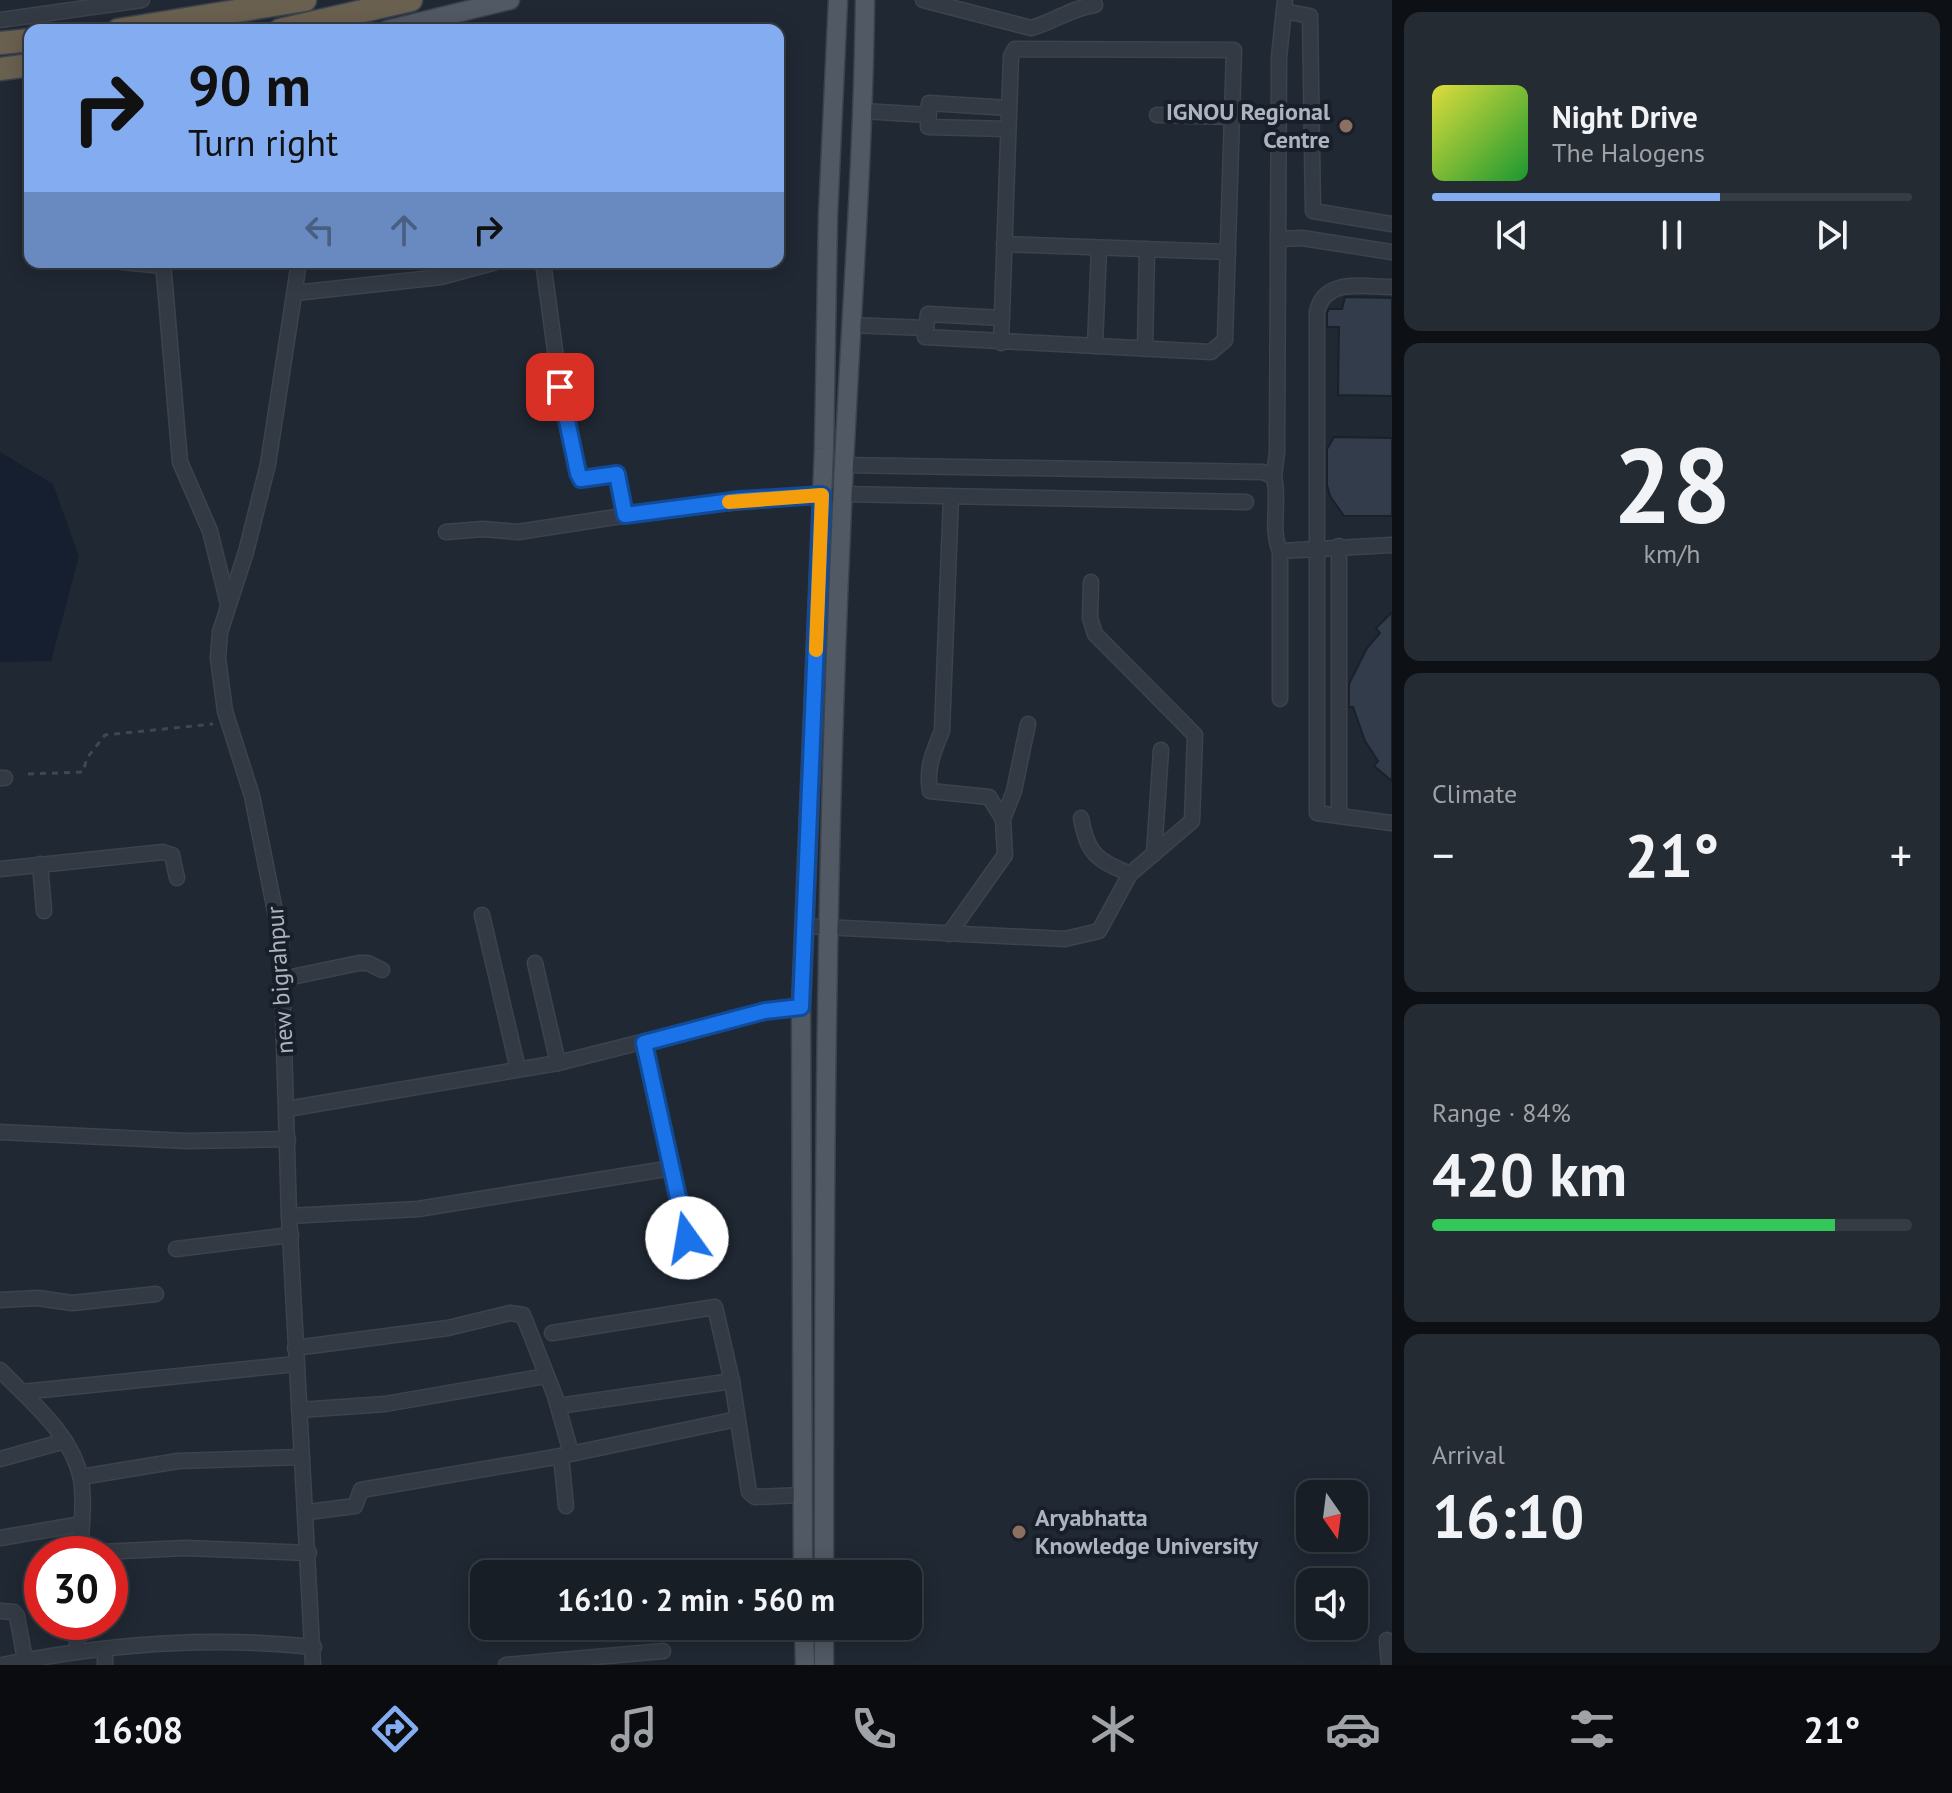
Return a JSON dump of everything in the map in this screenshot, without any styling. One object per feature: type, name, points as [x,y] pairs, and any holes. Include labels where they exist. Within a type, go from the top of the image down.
[{"type":"highway","points":[[155,24],[305,0]]},
{"type":"highway","points":[[306,24],[411,0]]},
{"type":"highway","points":[[0,43],[24,41]]},
{"type":"highway","points":[[1,68],[24,66]]},
{"type":"main road","points":[[412,24],[510,0]]},
{"type":"main road","points":[[803,1560],[801,1007],[838,0]]},
{"type":"main road","points":[[824,1560],[829,927],[844,465],[863,111],[865,0]]},
{"type":"main road","points":[[1,68],[24,71]]},
{"type":"main road","points":[[801,1072],[826,1072]]},
{"type":"main road","points":[[801,1327],[825,1327]]},
{"type":"main road","points":[[804,1640],[805,1665]]},
{"type":"main road","points":[[824,1640],[824,1665]]},
{"type":"street","points":[[0,20],[37,7],[142,0]]},
{"type":"street","points":[[923,0],[1031,28],[1068,10],[1095,5]]},
{"type":"street","points":[[1280,699],[1280,551],[1276,541],[1274,477],[1279,57],[1284,5],[1310,16],[1313,211],[1392,224]]},
{"type":"street","points":[[1001,343],[1002,318],[1004,244],[1008,129],[1011,56],[1015,49],[1234,50],[1225,340],[1219,347],[1211,352],[1001,343],[925,337],[928,314],[1002,318]]},
{"type":"street","points":[[1008,129],[928,127],[929,103],[1009,108]]},
{"type":"street","points":[[863,111],[929,115]]},
{"type":"street","points":[[1157,115],[1232,117]]},
{"type":"street","points":[[1278,239],[1302,238],[1392,252]]},
{"type":"street","points":[[1004,244],[1228,252]]},
{"type":"street","points":[[1095,346],[1099,248]]},
{"type":"street","points":[[1145,349],[1147,249]]},
{"type":"street","points":[[163,268],[180,462],[210,531],[228,604]]},
{"type":"street","name":"new bigrahpur","points":[[298,268],[263,488],[220,632],[218,658],[220,684],[229,722],[252,796],[277,906],[295,1348],[308,1512],[313,1665]]},
{"type":"street","points":[[295,293],[441,277],[474,268]]},
{"type":"street","points":[[544,268],[560,387],[578,473],[581,479],[588,481],[617,474],[625,515]]},
{"type":"street","points":[[1392,287],[1345,286],[1329,290],[1320,299],[1317,813],[1392,823]]},
{"type":"street","points":[[850,325],[926,328]]},
{"type":"street","points":[[844,465],[1263,472],[1274,477]]},
{"type":"street","points":[[446,532],[483,529],[518,532],[740,500],[843,494],[1246,502]]},
{"type":"street","points":[[951,496],[942,731],[929,761],[927,777],[930,791],[989,797],[1003,819]]},
{"type":"street","points":[[1280,551],[1319,546],[1392,545]]},
{"type":"street","points":[[1339,546],[1339,816]]},
{"type":"street","points":[[804,926],[1065,939],[1099,931],[1130,874],[1192,821],[1195,735],[1095,634],[1090,618],[1091,582]]},
{"type":"street","points":[[949,934],[1005,855],[1003,819],[1014,791],[1028,724]]},
{"type":"street","points":[[1154,854],[1161,750]]},
{"type":"street","points":[[1081,818],[1087,848],[1105,863],[1130,874]]},
{"type":"street","points":[[0,869],[163,852],[172,855],[177,878]]},
{"type":"street","points":[[40,864],[44,911]]},
{"type":"street","points":[[482,915],[518,1069]]},
{"type":"street","points":[[282,979],[359,963],[368,963],[382,970]]},
{"type":"street","points":[[535,963],[558,1063]]},
{"type":"street","points":[[287,1109],[558,1063],[765,1011],[801,1007]]},
{"type":"street","points":[[644,1043],[691,1260]]},
{"type":"street","points":[[0,1132],[187,1141],[288,1139]]},
{"type":"street","points":[[289,1216],[418,1209],[672,1168]]},
{"type":"street","points":[[176,1249],[291,1235]]},
{"type":"street","points":[[0,1300],[38,1298],[72,1303],[156,1294]]},
{"type":"street","points":[[552,1333],[715,1307],[732,1381],[749,1492],[755,1497],[802,1495]]},
{"type":"street","points":[[295,1348],[440,1329],[517,1313],[523,1315],[558,1406],[566,1454],[566,1506]]},
{"type":"street","points":[[22,1392],[296,1364]]},
{"type":"street","points":[[299,1410],[385,1404],[546,1376]]},
{"type":"street","points":[[3,1378],[22,1392],[65,1441],[81,1477],[81,1536]]},
{"type":"street","points":[[558,1406],[732,1381]]},
{"type":"street","points":[[308,1512],[355,1506],[361,1490],[566,1454],[737,1419]]},
{"type":"street","points":[[0,1459],[65,1441]]},
{"type":"street","points":[[81,1477],[178,1461],[302,1457]]},
{"type":"street","points":[[0,1538],[81,1524]]},
{"type":"street","points":[[128,1551],[185,1548],[309,1553]]},
{"type":"street","points":[[0,1611],[14,1612],[17,1616],[25,1660]]},
{"type":"street","points":[[77,1640],[77,1651]]},
{"type":"street","points":[[1387,1640],[1389,1665]]},
{"type":"street","points":[[2,1665],[105,1649],[234,1642],[314,1647]]},
{"type":"street","points":[[105,1649],[105,1665]]},
{"type":"street","points":[[506,1665],[663,1651]]},
{"type":"path","points":[[28,774],[83,772],[87,758],[105,735],[229,722]]},
{"type":"water","points":[[0,452],[53,484],[79,556],[51,661],[0,662]]},
{"type":"building","points":[[1345,297],[1392,298],[1392,396],[1338,395],[1339,327],[1327,327],[1327,313],[1329,309],[1342,309]]},
{"type":"building","points":[[1334,437],[1392,438],[1392,516],[1344,516],[1330,496],[1327,485],[1327,449]]},
{"type":"building","points":[[1392,612],[1392,781],[1374,766],[1378,761],[1365,741],[1353,707],[1349,707],[1349,684],[1367,648],[1380,633],[1376,628]]},
{"type":"slow traffic","points":[[729,502],[822,495],[816,650]]},
{"type":"place","name":"IGNOU Regional Centre","points":[[1346,126]]},
{"type":"place","name":"Aryabhatta Knowledge University","points":[[1019,1532]]},
{"type":"route","points":[[560,387],[581,479],[588,481],[617,474],[625,515],[740,500],[822,495],[801,1007],[765,1011],[644,1043],[687,1238]]}]
